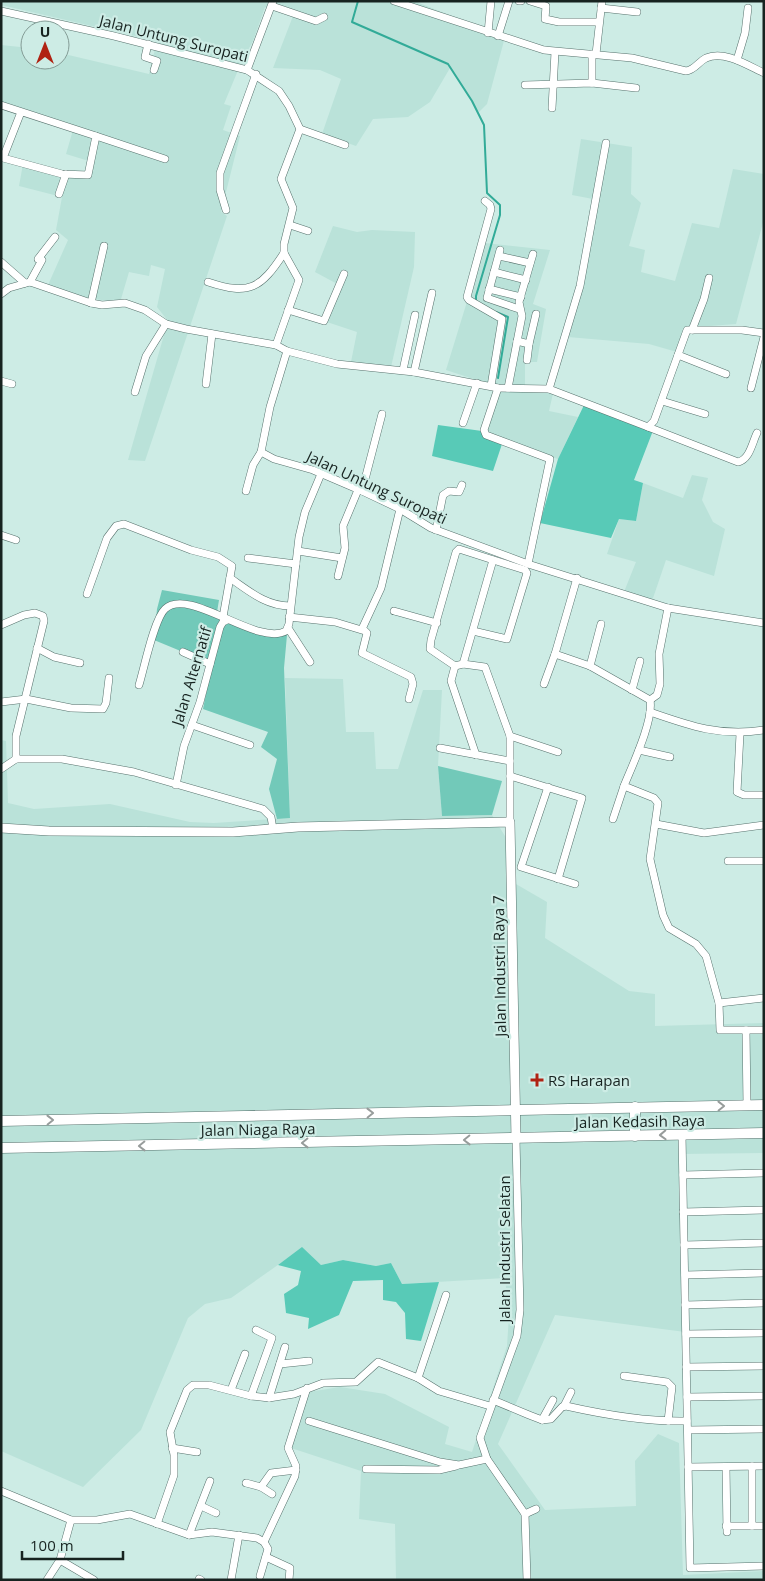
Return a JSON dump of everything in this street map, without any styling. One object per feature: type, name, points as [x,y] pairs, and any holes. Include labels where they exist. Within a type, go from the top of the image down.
[{"type":"main road","name":"Jalan Niaga Raya","points":[[1,1122],[764,1105]]},
{"type":"main road","points":[[635,1108],[635,1136]]},
{"type":"main road","name":"Jalan Kedasih Raya","points":[[516,1139],[764,1133]]},
{"type":"main road","name":"Jalan Niaga Raya","points":[[1,1148],[516,1139]]},
{"type":"street","points":[[394,1],[488,33],[555,52],[632,58],[686,71],[693,69],[708,57],[726,57],[737,60],[764,73]]},
{"type":"street","points":[[488,33],[491,1]]},
{"type":"street","points":[[498,36],[509,1]]},
{"type":"street","points":[[532,2],[546,6],[545,19],[559,22],[599,22]]},
{"type":"street","points":[[247,70],[273,4],[316,21],[324,17]]},
{"type":"street","points":[[592,83],[601,5],[637,12]]},
{"type":"street","points":[[737,60],[745,33],[748,8]]},
{"type":"street","name":"Jalan Untung Suropati","points":[[1,11],[148,44],[247,70],[280,91],[300,129]]},
{"type":"street","points":[[148,44],[145,57],[156,61],[154,70]]},
{"type":"street","points":[[552,108],[555,52]]},
{"type":"street","points":[[226,210],[220,190],[220,173],[256,74]]},
{"type":"street","points":[[525,85],[592,83],[636,88]]},
{"type":"street","points":[[1,105],[166,159]]},
{"type":"street","points":[[21,112],[3,158],[66,174],[88,175],[96,136]]},
{"type":"street","points":[[276,345],[300,280],[284,253],[284,244],[290,225],[292,206],[281,179],[300,129],[345,145]]},
{"type":"street","points":[[550,389],[580,286],[606,143]]},
{"type":"street","points":[[60,194],[66,174]]},
{"type":"street","points":[[485,201],[490,205],[491,209],[467,296],[469,300],[502,319],[494,387],[484,430],[486,435],[550,459],[528,564]]},
{"type":"street","points":[[290,225],[308,231]]},
{"type":"street","points":[[1,294],[9,288],[28,283],[42,260],[38,259],[55,237]]},
{"type":"street","points":[[91,303],[104,246]]},
{"type":"street","points":[[208,282],[230,289],[250,287],[268,276],[284,253]]},
{"type":"street","points":[[519,309],[486,301],[500,253],[530,263]]},
{"type":"street","points":[[508,388],[522,316],[519,309],[521,297],[533,254]]},
{"type":"street","points":[[1,262],[28,283],[91,303],[102,305],[125,303],[145,310],[166,324],[276,345],[287,351],[337,364],[404,370],[494,387],[550,389],[738,462],[743,461],[747,456],[757,433]]},
{"type":"street","points":[[494,272],[526,280]]},
{"type":"street","points":[[288,310],[324,321],[344,274]]},
{"type":"street","points":[[692,330],[704,299],[709,278]]},
{"type":"street","points":[[489,289],[521,297]]},
{"type":"street","points":[[414,372],[432,293]]},
{"type":"street","points":[[527,360],[536,314]]},
{"type":"street","points":[[404,370],[415,315]]},
{"type":"street","points":[[135,392],[146,356],[166,324]]},
{"type":"street","points":[[648,427],[653,423],[662,401],[686,331],[742,330],[764,335],[751,388]]},
{"type":"street","points":[[206,384],[212,334]]},
{"type":"street","points":[[517,341],[530,344]]},
{"type":"street","points":[[246,491],[253,465],[261,452],[270,407],[287,351]]},
{"type":"street","points":[[678,355],[726,374]]},
{"type":"street","points":[[1,381],[12,384]]},
{"type":"street","points":[[463,423],[477,383]]},
{"type":"street","points":[[662,401],[705,414]]},
{"type":"street","points":[[338,576],[345,542],[343,526],[360,491],[382,414]]},
{"type":"street","name":"Jalan Untung Suropati","points":[[261,452],[322,474],[400,509],[436,530],[528,564],[668,608],[764,623]]},
{"type":"street","points":[[310,662],[288,628],[305,512],[322,474]]},
{"type":"street","points":[[436,530],[443,495],[449,492],[459,492],[462,485]]},
{"type":"street","points":[[362,629],[381,588],[400,509]]},
{"type":"street","points":[[87,594],[107,538],[113,529],[120,524],[137,528],[191,550],[224,559],[232,566],[225,618],[189,606],[176,604],[166,608],[158,619],[139,685]]},
{"type":"street","points":[[1,535],[16,540]]},
{"type":"street","points":[[1,828],[49,831],[232,832],[273,829],[510,822],[510,736],[486,669],[480,666],[463,664],[455,666],[430,649],[457,550],[461,549],[525,570],[527,574],[508,639],[473,631]]},
{"type":"street","points":[[298,551],[342,558]]},
{"type":"street","points":[[248,558],[296,564]]},
{"type":"street","points":[[463,664],[493,560]]},
{"type":"street","points":[[230,578],[263,600],[280,606],[290,606]]},
{"type":"street","points":[[544,684],[555,654],[577,578]]},
{"type":"street","points":[[650,700],[657,695],[660,684],[658,664],[668,608]]},
{"type":"street","points":[[394,610],[436,623]]},
{"type":"street","points":[[1,625],[24,615],[35,613],[43,616],[42,633],[16,736],[16,759]]},
{"type":"street","points":[[289,617],[328,621],[362,629],[367,633],[362,648],[364,655],[413,678],[409,699]]},
{"type":"street","name":"Jalan Alternatif","points":[[176,785],[184,746],[192,725],[221,624],[225,618],[276,634],[284,632],[288,628]]},
{"type":"street","points":[[590,666],[601,624]]},
{"type":"street","points":[[37,648],[54,657],[80,663]]},
{"type":"street","points":[[183,652],[210,664]]},
{"type":"street","points":[[555,654],[590,666],[650,700]]},
{"type":"street","points":[[632,690],[640,661]]},
{"type":"street","points":[[455,666],[451,681],[476,755]]},
{"type":"street","points":[[1,702],[26,699],[70,708],[103,709],[106,703],[109,678]]},
{"type":"street","points":[[613,819],[639,750],[650,712],[650,700]]},
{"type":"street","points":[[650,712],[708,730],[740,734],[764,730]]},
{"type":"street","points":[[192,725],[250,746]]},
{"type":"street","points":[[740,734],[737,792],[744,795],[764,794]]},
{"type":"street","points":[[510,736],[558,752]]},
{"type":"street","points":[[440,748],[510,761]]},
{"type":"street","points":[[639,750],[670,757]]},
{"type":"street","points":[[1,769],[16,759],[62,759],[134,772],[263,810],[270,817],[273,829]]},
{"type":"street","points":[[510,776],[579,796],[582,801],[558,879]]},
{"type":"street","points":[[624,786],[657,800],[656,824],[650,859],[663,915],[670,928],[702,949],[710,967],[719,1003],[720,1030],[764,1030]]},
{"type":"street","points":[[548,787],[521,867],[575,884]]},
{"type":"street","name":"Jalan Industri Raya 7","points":[[510,822],[516,1139]]},
{"type":"street","points":[[656,824],[704,833],[764,825]]},
{"type":"street","points":[[728,861],[764,861]]},
{"type":"street","points":[[719,1003],[764,998]]},
{"type":"street","points":[[746,1030],[747,1105]]},
{"type":"street","points":[[682,1135],[690,1568],[764,1566]]},
{"type":"street","name":"Jalan Industri Selatan","points":[[516,1139],[520,1310],[517,1336],[480,1438],[488,1459],[526,1514]]},
{"type":"street","points":[[683,1175],[764,1172]]},
{"type":"street","points":[[683,1212],[764,1210]]},
{"type":"street","points":[[684,1245],[764,1243]]},
{"type":"street","points":[[684,1275],[764,1273]]},
{"type":"street","points":[[418,1378],[446,1295]]},
{"type":"street","points":[[685,1304],[764,1303]]},
{"type":"street","points":[[251,1396],[272,1338],[256,1330]]},
{"type":"street","points":[[686,1334],[764,1333]]},
{"type":"street","points":[[269,1398],[285,1347]]},
{"type":"street","points":[[231,1390],[245,1354]]},
{"type":"street","points":[[280,1364],[309,1362]]},
{"type":"street","points":[[157,1524],[174,1475],[170,1432],[187,1390],[196,1384],[231,1390],[251,1396],[283,1397],[323,1383],[356,1382],[378,1362],[418,1378],[438,1391],[492,1403],[542,1420],[551,1419],[564,1406],[571,1392]]},
{"type":"street","points":[[686,1367],[764,1366]]},
{"type":"street","points":[[624,1376],[667,1382],[672,1387],[668,1422]]},
{"type":"street","points":[[264,1542],[296,1470],[288,1448],[307,1388]]},
{"type":"street","points":[[687,1398],[764,1396]]},
{"type":"street","points":[[542,1420],[553,1400]]},
{"type":"street","points":[[564,1406],[646,1421],[668,1422],[688,1420]]},
{"type":"street","points":[[309,1421],[418,1457],[459,1465]]},
{"type":"street","points":[[688,1430],[764,1429]]},
{"type":"street","points":[[172,1448],[198,1452]]},
{"type":"street","points":[[366,1469],[439,1470],[488,1459]]},
{"type":"street","points":[[752,1466],[752,1526]]},
{"type":"street","points":[[688,1467],[764,1466]]},
{"type":"street","points":[[726,1467],[727,1529],[764,1526]]},
{"type":"street","points":[[261,1487],[271,1473],[296,1470]]},
{"type":"street","points":[[189,1534],[210,1481]]},
{"type":"street","points":[[246,1483],[261,1487],[272,1494]]},
{"type":"street","points":[[1,1491],[71,1520],[97,1520],[130,1514],[189,1534],[212,1532],[257,1538],[264,1542],[268,1549],[260,1576]]},
{"type":"street","points":[[201,1506],[216,1513]]},
{"type":"street","points":[[527,1580],[526,1514],[536,1509]]},
{"type":"street","points":[[47,1580],[60,1560],[71,1520]]},
{"type":"street","points":[[231,1580],[239,1535]]},
{"type":"street","points":[[266,1557],[290,1568],[290,1580]]},
{"type":"street","points":[[60,1560],[94,1580]]},
{"type":"shaded area","points":[[1,1],[414,1],[505,37],[487,104],[479,112],[450,68],[430,102],[408,117],[373,119],[356,146],[322,134],[341,79],[320,70],[273,68],[293,16],[265,7],[253,41],[241,63],[224,104],[231,106],[223,130],[240,136],[221,212],[227,216],[145,461],[128,460],[168,321],[157,307],[165,269],[151,265],[149,276],[129,272],[121,299],[110,301],[85,298],[48,285],[68,240],[56,230],[62,197],[19,186],[23,164],[89,176],[92,162],[66,154],[73,130],[1,107],[1,45],[20,47],[20,70],[70,70],[70,55],[149,74],[157,41],[1,5]]},
{"type":"shaded area","points":[[581,139],[632,147],[631,194],[641,203],[629,246],[645,250],[641,272],[675,281],[692,223],[719,228],[733,169],[764,174],[764,219],[736,324],[683,328],[677,352],[649,344],[568,337],[593,199],[572,195]]},
{"type":"shaded area","points":[[333,226],[357,232],[372,230],[415,232],[414,267],[391,367],[351,362],[357,332],[327,322],[341,286],[315,272]]},
{"type":"shaded area","points":[[485,243],[550,250],[533,304],[546,309],[537,362],[525,362],[525,387],[554,389],[549,411],[578,417],[558,459],[503,441],[482,431],[495,386],[446,370]]},
{"type":"shaded area","points":[[692,475],[708,478],[702,500],[713,522],[725,529],[714,576],[666,560],[652,601],[624,592],[636,562],[607,554],[619,519],[636,521],[643,483],[683,498]]},
{"type":"shaded area","points":[[285,678],[343,679],[346,732],[374,732],[376,769],[398,769],[423,690],[442,690],[438,766],[442,816],[492,815],[508,841],[509,880],[547,902],[545,938],[629,991],[655,994],[655,1026],[764,1023],[764,1153],[680,1154],[685,1332],[555,1315],[498,1444],[545,1510],[636,1506],[635,1461],[658,1434],[679,1443],[683,1575],[764,1571],[764,1580],[396,1580],[395,1524],[359,1519],[361,1471],[288,1447],[302,1393],[340,1387],[385,1394],[449,1427],[445,1444],[472,1452],[507,1346],[509,1315],[505,1278],[402,1284],[391,1263],[376,1266],[343,1260],[321,1265],[302,1248],[231,1298],[205,1304],[188,1318],[141,1430],[83,1487],[1,1451],[1,740],[6,741],[8,803],[34,809],[110,804],[190,822],[214,823],[290,818]]},
{"type":"green space","points":[[586,401],[654,428],[634,480],[643,483],[636,521],[619,519],[611,538],[540,523],[558,459]]},
{"type":"green space","points":[[438,425],[482,431],[503,441],[493,471],[432,456]]},
{"type":"green space","points":[[162,590],[219,600],[216,618],[287,635],[284,668],[290,818],[277,819],[269,789],[277,759],[261,747],[268,732],[203,709],[212,664],[154,640],[157,609]]},
{"type":"green space","points":[[438,766],[502,781],[492,815],[442,816]]},
{"type":"green space","points":[[302,1247],[321,1265],[343,1260],[376,1266],[391,1263],[402,1284],[439,1282],[421,1341],[406,1339],[405,1313],[396,1302],[383,1300],[383,1280],[353,1281],[339,1315],[308,1329],[309,1318],[286,1313],[284,1294],[298,1285],[301,1271],[278,1265]]},
{"type":"waterway","points":[[358,1],[352,22],[448,64],[472,101],[484,125],[487,193],[500,205],[500,215],[476,296],[476,302]]},
{"type":"waterway","points":[[496,312],[508,317],[498,378]]},
{"type":"place","name":"RS Harapan","points":[[537,1080]]}]
